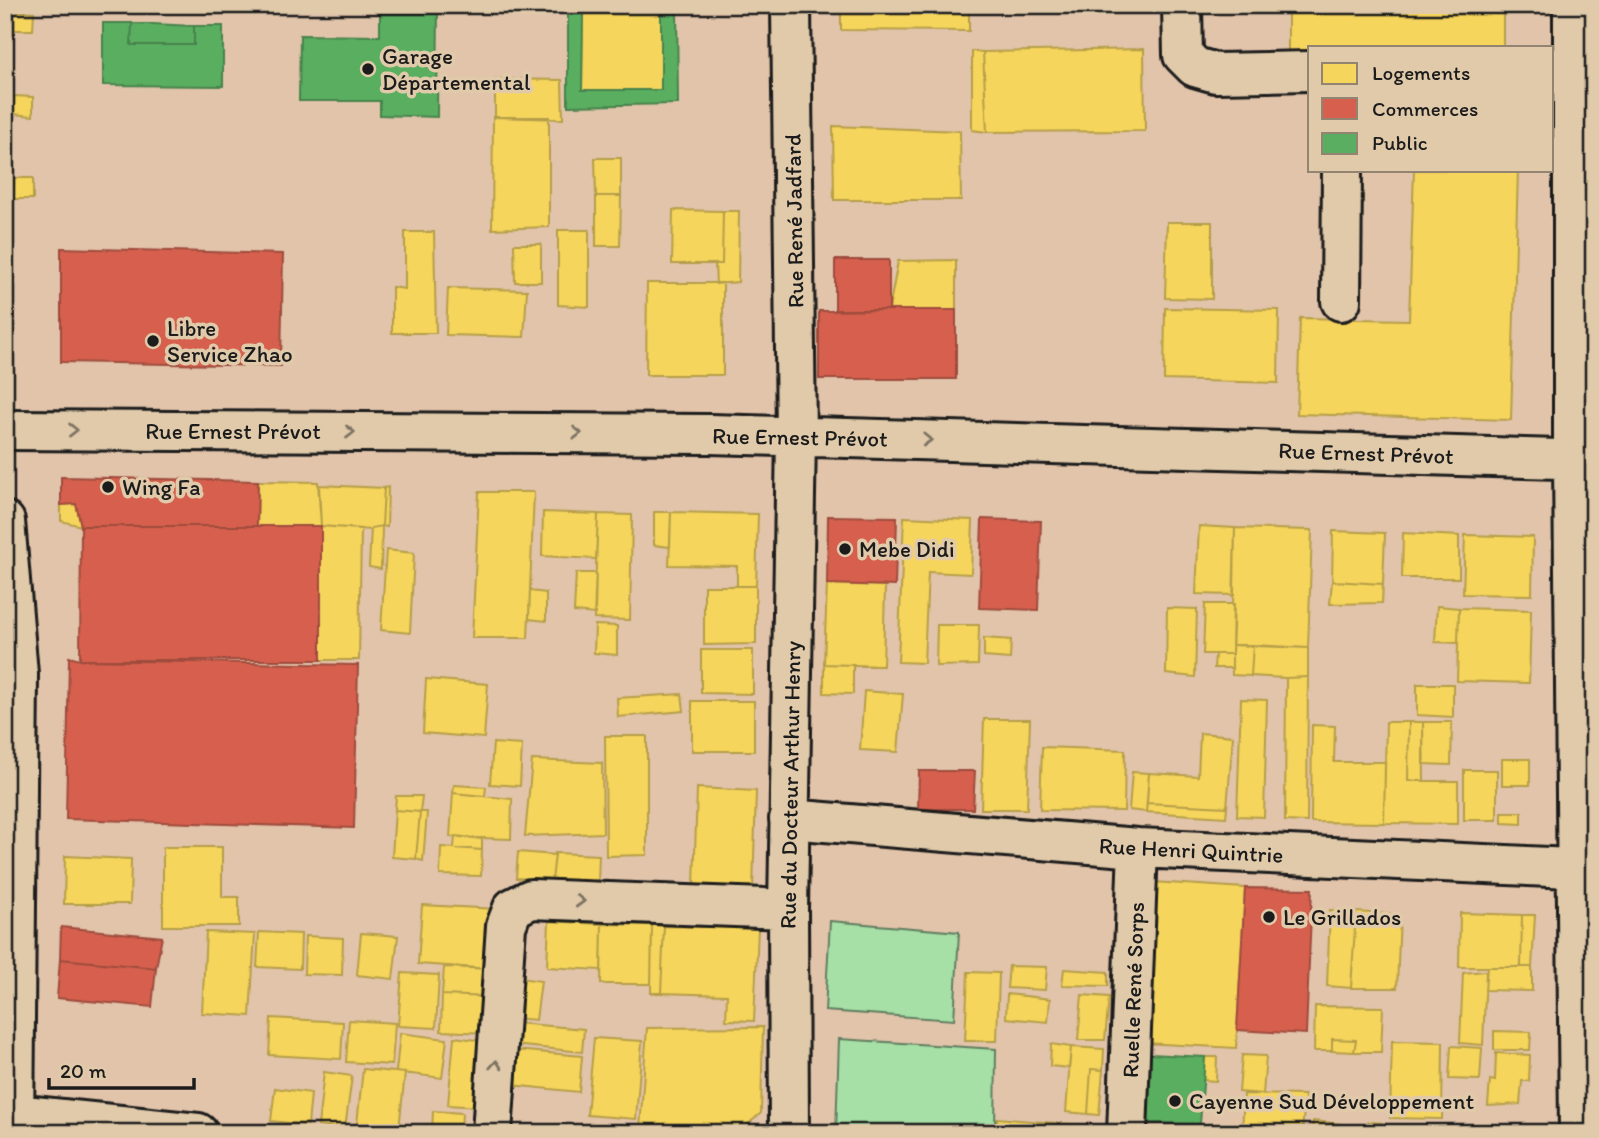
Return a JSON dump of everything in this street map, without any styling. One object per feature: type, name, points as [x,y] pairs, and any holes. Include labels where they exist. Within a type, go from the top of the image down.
[{"type":"street","name":"Rue René Jadfard","points":[[791,5],[796,436]]},
{"type":"street","points":[[1182,5],[1183,55],[1195,67],[1216,74],[1308,71]]},
{"type":"street","points":[[1573,5],[1562,71],[1583,460],[1584,869],[1579,1133]]},
{"type":"street","points":[[1341,301],[1342,172]]},
{"type":"street","name":"Rue Ernest Prévot","points":[[5,430],[796,436],[1583,460]]},
{"type":"street","name":"Rue du Docteur Arthur Henry","points":[[789,1133],[788,909],[796,436]]},
{"type":"street","points":[[5,521],[18,674],[14,1123],[198,1133]]},
{"type":"street","name":"Rue Henri Quintrie","points":[[789,819],[1138,848],[1584,869]]},
{"type":"street","name":"Ruelle René Sorps","points":[[1127,1133],[1138,848]]},
{"type":"street","points":[[492,1133],[506,926],[513,908],[531,899],[788,909]]},
{"type":"green space","points":[[830,921],[959,932],[954,1020],[825,1011]]},
{"type":"green space","points":[[839,1039],[996,1049],[995,1133],[836,1133]]},
{"type":"building: Logements","points":[[841,5],[969,5],[969,31],[841,30]]},
{"type":"building: Logements","points":[[1288,5],[1503,5],[1503,46],[1308,46],[1308,54],[1288,54]]},
{"type":"building: Logements","points":[[14,11],[34,12],[33,30],[14,30]]},
{"type":"building: Logements","points":[[661,11],[661,90],[582,90],[583,12]]},
{"type":"building: Logements","points":[[1144,49],[1145,131],[987,132],[983,52]]},
{"type":"building: Logements","points":[[972,51],[983,52],[987,132],[972,130]]},
{"type":"building: Logements","points":[[495,79],[562,80],[563,119],[495,117]]},
{"type":"building: Logements","points":[[14,96],[33,97],[33,116],[13,114]]},
{"type":"building: Logements","points":[[493,117],[549,117],[549,227],[492,229]]},
{"type":"building: Logements","points":[[833,126],[960,131],[961,200],[834,200]]},
{"type":"building: Logements","points":[[595,158],[621,158],[621,196],[596,196]]},
{"type":"building: Logements","points":[[1414,172],[1518,172],[1511,420],[1297,414],[1300,318],[1409,320]]},
{"type":"building: Logements","points":[[14,178],[33,178],[33,199],[13,199]]},
{"type":"building: Logements","points":[[596,196],[621,196],[620,246],[596,246]]},
{"type":"building: Logements","points":[[673,210],[723,211],[722,264],[672,264]]},
{"type":"building: Logements","points":[[723,211],[739,211],[738,282],[716,284],[715,264],[722,264]]},
{"type":"building: Logements","points":[[1167,222],[1212,222],[1212,299],[1165,298]]},
{"type":"building: Logements","points":[[558,230],[589,230],[589,307],[558,305]]},
{"type":"building: Logements","points":[[405,232],[434,232],[436,333],[392,333],[392,287],[405,289]]},
{"type":"building: Logements","points":[[514,244],[541,244],[541,282],[515,282]]},
{"type":"building: Logements","points":[[956,260],[956,310],[889,310],[898,261]]},
{"type":"building: Logements","points":[[647,283],[723,283],[723,375],[646,375]]},
{"type":"building: Logements","points":[[448,288],[527,290],[524,337],[446,335]]},
{"type":"building: Logements","points":[[1165,308],[1279,310],[1278,383],[1164,380]]},
{"type":"building: Logements","points":[[258,481],[318,482],[321,526],[257,526]]},
{"type":"building: Logements","points":[[319,485],[384,488],[382,526],[371,530],[321,526]]},
{"type":"building: Logements","points":[[388,487],[387,527],[382,526],[384,488]]},
{"type":"building: Logements","points":[[479,492],[534,492],[528,638],[472,638]]},
{"type":"building: Logements","points":[[76,504],[81,526],[61,521],[61,505]]},
{"type":"building: Logements","points":[[543,512],[598,514],[596,559],[542,556]]},
{"type":"building: Logements","points":[[654,512],[671,512],[670,547],[654,545]]},
{"type":"building: Logements","points":[[671,512],[758,514],[756,586],[737,586],[737,566],[669,565]]},
{"type":"building: Logements","points":[[598,514],[632,515],[630,620],[594,619]]},
{"type":"building: Logements","points":[[904,517],[973,520],[971,574],[928,572],[924,663],[898,662]]},
{"type":"building: Logements","points":[[321,526],[361,529],[359,660],[321,660]]},
{"type":"building: Logements","points":[[382,526],[381,569],[369,567],[371,528]]},
{"type":"building: Logements","points":[[1199,526],[1235,528],[1234,595],[1196,594]]},
{"type":"building: Logements","points":[[1235,528],[1312,530],[1308,648],[1232,645]]},
{"type":"building: Logements","points":[[1333,531],[1385,533],[1383,584],[1332,581]]},
{"type":"building: Logements","points":[[1403,533],[1459,536],[1459,578],[1402,578]]},
{"type":"building: Logements","points":[[1465,535],[1533,537],[1532,595],[1463,594]]},
{"type":"building: Logements","points":[[386,550],[414,553],[410,633],[381,630]]},
{"type":"building: Logements","points":[[576,573],[596,573],[595,614],[574,612]]},
{"type":"building: Logements","points":[[1332,581],[1383,584],[1382,603],[1330,604]]},
{"type":"building: Logements","points":[[827,584],[885,586],[883,666],[824,664]]},
{"type":"building: Logements","points":[[704,586],[756,586],[756,644],[704,645]]},
{"type":"building: Logements","points":[[530,591],[546,593],[546,621],[529,619]]},
{"type":"building: Logements","points":[[1205,604],[1234,604],[1232,654],[1203,654]]},
{"type":"building: Logements","points":[[1437,606],[1459,608],[1458,643],[1435,642]]},
{"type":"building: Logements","points":[[1167,608],[1197,609],[1195,677],[1166,674]]},
{"type":"building: Logements","points":[[1459,608],[1531,610],[1529,683],[1457,681]]},
{"type":"building: Logements","points":[[595,625],[617,626],[617,655],[594,653]]},
{"type":"building: Logements","points":[[937,625],[979,625],[978,665],[936,666]]},
{"type":"building: Logements","points":[[984,638],[1011,640],[1010,659],[984,657]]},
{"type":"building: Logements","points":[[1232,645],[1253,645],[1251,676],[1232,675]]},
{"type":"building: Logements","points":[[1253,645],[1308,648],[1308,677],[1251,676]]},
{"type":"building: Logements","points":[[701,650],[753,650],[753,694],[701,693]]},
{"type":"building: Logements","points":[[1215,654],[1232,654],[1232,668],[1214,668]]},
{"type":"building: Logements","points":[[824,664],[853,665],[853,694],[824,693]]},
{"type":"building: Logements","points":[[1308,677],[1307,822],[1285,821],[1286,678]]},
{"type":"building: Logements","points":[[426,679],[488,684],[484,738],[423,733]]},
{"type":"building: Logements","points":[[1417,684],[1453,684],[1453,717],[1417,715]]},
{"type":"building: Logements","points":[[864,691],[903,694],[898,752],[860,750]]},
{"type":"building: Logements","points":[[682,694],[684,711],[618,717],[617,698]]},
{"type":"building: Logements","points":[[1241,699],[1267,700],[1264,817],[1237,816]]},
{"type":"building: Logements","points":[[692,701],[754,701],[754,751],[692,751]]},
{"type":"building: Logements","points":[[984,719],[1030,719],[1027,809],[981,809]]},
{"type":"building: Logements","points":[[1386,722],[1409,722],[1408,781],[1458,781],[1458,824],[1384,823]]},
{"type":"building: Logements","points":[[1409,722],[1423,722],[1424,781],[1408,781]]},
{"type":"building: Logements","points":[[1423,722],[1452,722],[1451,765],[1423,764]]},
{"type":"building: Logements","points":[[1312,725],[1335,726],[1334,762],[1385,762],[1384,823],[1311,822]]},
{"type":"building: Logements","points":[[1200,733],[1233,736],[1227,807],[1147,803],[1149,773],[1198,776]]},
{"type":"building: Logements","points":[[605,736],[647,736],[647,855],[606,856]]},
{"type":"building: Logements","points":[[493,743],[522,745],[520,786],[490,784]]},
{"type":"building: Logements","points":[[1042,747],[1125,750],[1124,811],[1040,810]]},
{"type":"building: Logements","points":[[1502,759],[1530,759],[1530,785],[1502,785]]},
{"type":"building: Logements","points":[[532,760],[602,763],[603,833],[525,836]]},
{"type":"building: Logements","points":[[1464,770],[1497,770],[1497,820],[1464,820]]},
{"type":"building: Logements","points":[[1132,772],[1149,773],[1146,812],[1129,810]]},
{"type":"building: Logements","points":[[454,785],[486,787],[485,796],[453,793]]},
{"type":"building: Logements","points":[[697,788],[756,791],[753,889],[694,887]]},
{"type":"building: Logements","points":[[453,793],[512,799],[511,839],[450,837]]},
{"type":"building: Logements","points":[[396,796],[422,796],[420,812],[395,810]]},
{"type":"building: Logements","points":[[1147,803],[1227,807],[1226,817],[1146,812]]},
{"type":"building: Logements","points":[[395,810],[420,812],[416,859],[392,857]]},
{"type":"building: Logements","points":[[420,812],[427,812],[423,861],[416,859]]},
{"type":"building: Logements","points":[[1502,812],[1522,812],[1522,824],[1502,823]]},
{"type":"building: Logements","points":[[455,836],[482,839],[482,850],[454,848]]},
{"type":"building: Logements","points":[[163,847],[222,847],[222,897],[239,897],[239,926],[163,926]]},
{"type":"building: Logements","points":[[441,847],[482,850],[481,876],[440,875]]},
{"type":"building: Logements","points":[[518,852],[555,855],[552,881],[516,878]]},
{"type":"building: Logements","points":[[555,853],[599,855],[598,883],[552,881]]},
{"type":"building: Logements","points":[[65,856],[131,859],[130,904],[64,904]]},
{"type":"building: Logements","points":[[1153,882],[1245,888],[1236,1048],[1144,1043]]},
{"type":"building: Logements","points":[[422,905],[497,909],[492,969],[418,964]]},
{"type":"building: Logements","points":[[1330,910],[1356,912],[1351,988],[1327,986]]},
{"type":"building: Logements","points":[[1356,912],[1400,915],[1397,988],[1351,988]]},
{"type":"building: Logements","points":[[1460,913],[1522,915],[1521,967],[1459,967]]},
{"type":"building: Logements","points":[[1522,915],[1535,915],[1532,967],[1521,967]]},
{"type":"building: Logements","points":[[549,921],[602,924],[601,970],[547,967]]},
{"type":"building: Logements","points":[[602,924],[652,925],[651,984],[601,984]]},
{"type":"building: Logements","points":[[652,925],[664,926],[661,993],[651,993]]},
{"type":"building: Logements","points":[[664,926],[758,928],[754,1021],[726,1020],[727,995],[661,993]]},
{"type":"building: Logements","points":[[206,932],[255,934],[250,1016],[202,1013]]},
{"type":"building: Logements","points":[[259,932],[301,934],[300,969],[257,967]]},
{"type":"building: Logements","points":[[361,933],[398,936],[393,979],[357,975]]},
{"type":"building: Logements","points":[[305,936],[343,938],[342,975],[304,974]]},
{"type":"building: Logements","points":[[1009,966],[1047,967],[1045,990],[1007,988]]},
{"type":"building: Logements","points":[[444,967],[492,969],[490,997],[442,995]]},
{"type":"building: Logements","points":[[1487,967],[1532,967],[1532,991],[1485,990]]},
{"type":"building: Logements","points":[[1064,969],[1108,972],[1108,986],[1062,985]]},
{"type":"building: Logements","points":[[1486,971],[1483,1045],[1460,1043],[1463,973]]},
{"type":"building: Logements","points":[[968,972],[999,973],[997,1041],[965,1041]]},
{"type":"building: Logements","points":[[402,973],[439,975],[436,1028],[398,1026]]},
{"type":"building: Logements","points":[[520,978],[541,981],[536,1020],[515,1018]]},
{"type":"building: Logements","points":[[1007,994],[1050,999],[1048,1022],[1006,1018]]},
{"type":"building: Logements","points":[[442,995],[490,997],[488,1033],[441,1031]]},
{"type":"building: Logements","points":[[1082,995],[1109,997],[1105,1040],[1078,1040]]},
{"type":"building: Logements","points":[[1315,1006],[1383,1007],[1381,1052],[1354,1052],[1356,1040],[1332,1039],[1332,1051],[1314,1051]]},
{"type":"building: Logements","points":[[271,1018],[343,1022],[341,1059],[269,1055]]},
{"type":"building: Logements","points":[[349,1020],[395,1023],[392,1065],[346,1062]]},
{"type":"building: Logements","points":[[516,1023],[584,1029],[582,1052],[513,1045]]},
{"type":"building: Logements","points":[[763,1027],[761,1113],[738,1133],[660,1133],[640,1130],[647,1028]]},
{"type":"building: Logements","points":[[1494,1031],[1531,1032],[1530,1050],[1494,1050]]},
{"type":"building: Logements","points":[[400,1033],[447,1039],[442,1078],[396,1072]]},
{"type":"building: Logements","points":[[454,1037],[485,1041],[479,1107],[448,1105]]},
{"type":"building: Logements","points":[[594,1038],[642,1041],[636,1119],[587,1115]]},
{"type":"building: Logements","points":[[1332,1039],[1356,1040],[1354,1052],[1332,1051]]},
{"type":"building: Logements","points":[[1392,1041],[1443,1042],[1442,1119],[1390,1118]]},
{"type":"building: Logements","points":[[1051,1044],[1071,1047],[1069,1068],[1050,1066]]},
{"type":"building: Logements","points":[[1451,1046],[1482,1048],[1480,1080],[1449,1079]]},
{"type":"building: Logements","points":[[1071,1047],[1104,1049],[1103,1070],[1091,1069],[1088,1114],[1066,1112]]},
{"type":"building: Logements","points":[[514,1050],[582,1056],[579,1092],[511,1085]]},
{"type":"building: Logements","points":[[1496,1053],[1530,1055],[1529,1081],[1522,1081],[1520,1104],[1488,1106],[1490,1080],[1495,1081]]},
{"type":"building: Logements","points":[[1242,1055],[1266,1056],[1263,1094],[1239,1092]]},
{"type":"building: Logements","points":[[1205,1057],[1217,1057],[1216,1081],[1203,1080]]},
{"type":"building: Logements","points":[[363,1069],[405,1073],[399,1129],[357,1124]]},
{"type":"building: Logements","points":[[1091,1069],[1103,1070],[1099,1115],[1088,1114]]},
{"type":"building: Logements","points":[[324,1072],[352,1076],[345,1129],[318,1126]]},
{"type":"building: Logements","points":[[275,1088],[311,1093],[308,1125],[271,1121]]},
{"type":"building: Logements","points":[[1244,1094],[1305,1095],[1302,1133],[1242,1133]]},
{"type":"building: Logements","points":[[433,1111],[462,1113],[461,1133],[432,1133]]},
{"type":"building: Logements","points":[[997,1118],[1054,1123],[1054,1133],[997,1133]]},
{"type":"building: Logements","points":[[1313,1121],[1341,1124],[1341,1133],[1312,1133]]},
{"type":"building: Logements","points":[[1368,1122],[1382,1123],[1381,1133],[1368,1133]]},
{"type":"building: Logements","points":[[1054,1123],[1098,1126],[1098,1133],[1054,1133]]},
{"type":"building: Logements","points":[[1209,1124],[1236,1127],[1235,1133],[1209,1133]]},
{"type":"building: Commerces","points":[[61,248],[283,254],[281,366],[61,362]]},
{"type":"building: Commerces","points":[[835,260],[889,260],[889,310],[835,310]]},
{"type":"building: Commerces","points":[[956,310],[956,379],[819,379],[819,311]]},
{"type":"building: Commerces","points":[[61,477],[258,481],[257,526],[81,526],[76,504],[61,505]]},
{"type":"building: Commerces","points":[[828,516],[897,517],[895,586],[827,584]]},
{"type":"building: Commerces","points":[[982,519],[1041,521],[1038,610],[979,608]]},
{"type":"building: Commerces","points":[[81,526],[321,526],[321,660],[80,660]]},
{"type":"building: Commerces","points":[[69,657],[80,660],[358,665],[354,828],[66,819]]},
{"type":"building: Commerces","points":[[919,771],[975,771],[973,809],[918,809]]},
{"type":"building: Commerces","points":[[1245,888],[1312,889],[1306,1034],[1237,1030]]},
{"type":"building: Commerces","points":[[61,927],[162,937],[156,968],[60,959]]},
{"type":"building: Commerces","points":[[60,959],[156,968],[152,1007],[57,998]]},
{"type":"building: Public","name":"Garage Départemental","points":[[380,5],[438,5],[437,117],[380,115],[380,101],[299,101],[300,35],[380,36]]},
{"type":"building: Public","name":"Garage Départemental","points":[[568,5],[677,5],[678,104],[568,106]],"holes":[[[661,11],[661,90],[582,90],[583,12]]]},
{"type":"building: Public","points":[[103,23],[132,23],[131,45],[194,45],[194,26],[223,26],[223,86],[103,85]]},
{"type":"building: Public","points":[[132,23],[194,26],[194,45],[131,45]]},
{"type":"building: Public","name":"Cayenne Sud Développement","points":[[1150,1054],[1205,1057],[1200,1124],[1147,1123]]},
{"type":"place","name":"Garage Départemental","points":[[368,69]]},
{"type":"place","name":"Libre Service Zhao","points":[[153,341]]},
{"type":"place","name":"Wing Fa","points":[[108,487]]},
{"type":"place","name":"Mebe Didi","points":[[845,549]]},
{"type":"place","name":"Le Grillados","points":[[1269,917]]},
{"type":"place","name":"Cayenne Sud Développement","points":[[1175,1101]]}]
